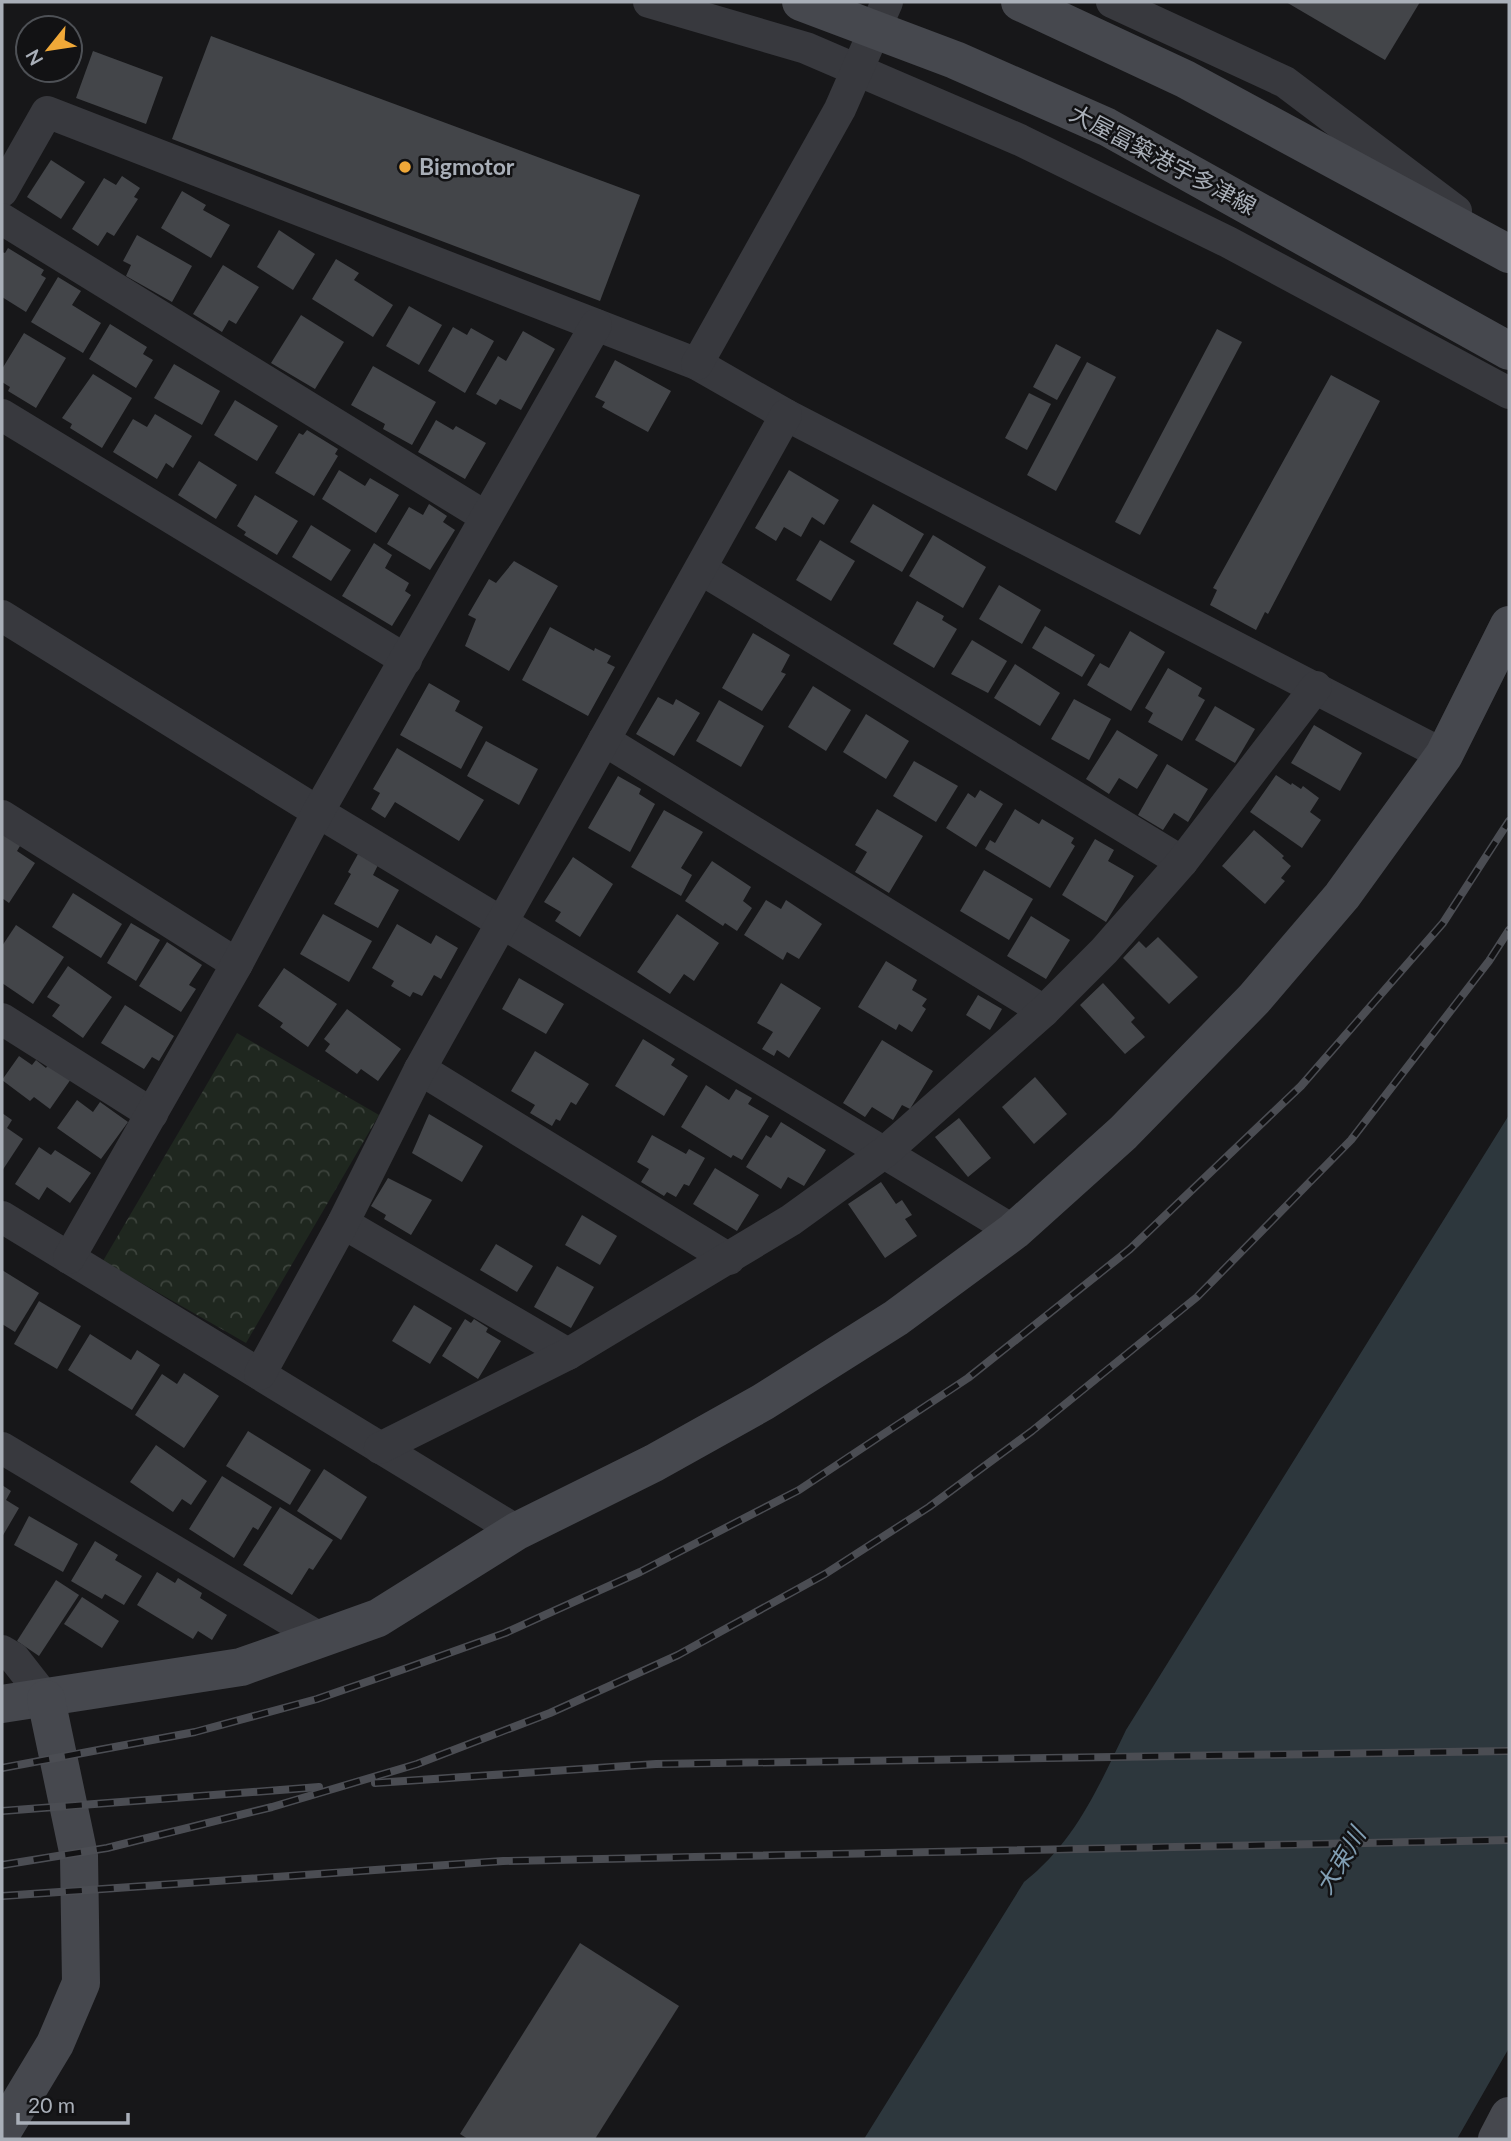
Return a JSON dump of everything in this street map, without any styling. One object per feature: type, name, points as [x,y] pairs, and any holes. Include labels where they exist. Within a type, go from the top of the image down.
[{"type":"street","points":[[649,2],[806,48],[1020,140],[1228,242],[1509,393]]},
{"type":"street","name":"大屋冨築港宇多津線","points":[[801,2],[881,16],[955,60],[1107,127],[1509,351]]},
{"type":"street","points":[[1020,2],[1185,79],[1509,252]]},
{"type":"street","points":[[1112,2],[1285,82],[1509,252]]},
{"type":"street","points":[[697,364],[840,109],[881,16]]},
{"type":"street","points":[[2,191],[47,112],[697,364],[786,415],[1444,755]]},
{"type":"street","points":[[2,219],[486,517]]},
{"type":"street","points":[[69,1258],[237,964],[318,812],[596,325]]},
{"type":"street","points":[[2,415],[406,660]]},
{"type":"street","points":[[260,1374],[343,1223],[419,1069],[786,415]]},
{"type":"street","points":[[701,569],[1182,862]]},
{"type":"street","points":[[2,616],[318,812],[1014,1231]]},
{"type":"street","points":[[2,1703],[46,1699],[241,1667],[323,1640],[378,1618],[517,1531],[654,1463],[763,1402],[896,1318],[1014,1231],[1123,1133],[1254,999],[1342,896],[1444,755],[1509,625]]},
{"type":"street","points":[[380,1448],[568,1354],[729,1259],[790,1220],[885,1152],[1044,1011],[1104,951],[1182,862],[1316,687]]},
{"type":"street","points":[[604,740],[1044,1011]]},
{"type":"street","points":[[2,816],[237,964]]},
{"type":"street","points":[[2,1018],[152,1114]]},
{"type":"street","points":[[419,1069],[729,1259]]},
{"type":"street","points":[[2,1217],[517,1531]]},
{"type":"street","points":[[343,1223],[568,1354]]},
{"type":"street","points":[[2,1448],[323,1640]]},
{"type":"street","points":[[2,1651],[14,1658],[46,1699],[79,1856],[81,1983],[55,2044],[2,2132]]},
{"type":"street","points":[[1497,2139],[1509,2116]]},
{"type":"green space","points":[[237,1033],[379,1115],[246,1343],[103,1261]]},
{"type":"water","name":"大束川","points":[[1509,1115],[1509,2048],[1457,2139],[864,2139],[1024,1882],[1058,1850],[1084,1813],[1126,1730]]},
{"type":"building","points":[[1286,2],[1420,2],[1385,60]]},
{"type":"building","name":"Bigmotor","points":[[211,36],[640,195],[600,301],[172,139]]},
{"type":"building","points":[[93,51],[163,77],[146,124],[76,98],[81,84],[84,84],[84,76]]},
{"type":"building","points":[[51,160],[85,182],[61,219],[27,197]]},
{"type":"building","points":[[122,176],[140,188],[134,197],[138,199],[114,236],[107,232],[98,246],[72,229],[104,178],[116,185]]},
{"type":"building","points":[[182,191],[206,205],[203,210],[230,225],[211,258],[161,228]]},
{"type":"building","points":[[279,230],[315,254],[293,290],[257,267]]},
{"type":"building","points":[[137,235],[192,266],[172,302],[126,276],[131,265],[123,261]]},
{"type":"building","points":[[8,248],[44,270],[41,275],[46,278],[26,312],[2,297],[2,252],[5,253]]},
{"type":"building","points":[[336,259],[359,273],[354,280],[393,305],[373,337],[312,299]]},
{"type":"building","points":[[223,265],[259,287],[236,324],[229,320],[222,332],[193,314]]},
{"type":"building","points":[[58,277],[81,291],[72,305],[101,323],[83,353],[31,322]]},
{"type":"building","points":[[409,306],[442,325],[419,365],[386,346]]},
{"type":"building","points":[[301,315],[344,342],[315,389],[271,363]]},
{"type":"building","points":[[110,324],[147,347],[143,354],[153,360],[136,388],[89,359]]},
{"type":"building","points":[[453,327],[467,335],[471,328],[494,341],[465,393],[428,371]]},
{"type":"building","points":[[1217,329],[1242,342],[1140,535],[1115,522]]},
{"type":"building","points":[[523,331],[555,349],[521,410],[500,399],[496,405],[476,394],[498,356],[506,361]]},
{"type":"building","points":[[24,333],[66,358],[36,408],[8,391],[10,387],[2,382],[2,369]]},
{"type":"building","points":[[1056,344],[1081,357],[1057,400],[1033,387]]},
{"type":"building","points":[[615,360],[671,391],[648,432],[602,407],[605,402],[595,397]]},
{"type":"building","points":[[1087,362],[1116,377],[1056,491],[1027,475]]},
{"type":"building","points":[[174,364],[220,391],[202,425],[154,398]]},
{"type":"building","points":[[373,366],[436,402],[412,445],[383,429],[385,424],[351,405]]},
{"type":"building","points":[[93,374],[132,398],[102,448],[70,428],[72,424],[62,418]]},
{"type":"building","points":[[1331,375],[1380,401],[1268,614],[1265,612],[1256,630],[1210,605],[1217,590],[1213,588]]},
{"type":"building","points":[[1029,393],[1051,404],[1027,450],[1005,438]]},
{"type":"building","points":[[235,400],[278,426],[257,461],[214,435]]},
{"type":"building","points":[[155,414],[192,436],[173,468],[166,463],[157,479],[113,452],[133,419],[147,427]]},
{"type":"building","points":[[436,420],[453,430],[456,426],[486,443],[465,479],[418,452]]},
{"type":"building","points":[[307,430],[338,449],[335,454],[338,456],[314,496],[275,473],[299,433],[303,435]]},
{"type":"building","points":[[199,461],[237,485],[216,519],[178,495]]},
{"type":"building","points":[[339,470],[365,486],[370,478],[399,495],[376,533],[322,499]]},
{"type":"building","points":[[789,470],[839,500],[824,525],[812,517],[801,537],[784,527],[776,541],[755,528]]},
{"type":"building","points":[[255,495],[298,521],[277,555],[244,535],[246,532],[237,526]]},
{"type":"building","points":[[429,504],[447,516],[443,522],[455,530],[430,570],[387,544],[409,507],[423,515]]},
{"type":"building","points":[[873,504],[924,534],[902,572],[850,542]]},
{"type":"building","points":[[311,525],[351,550],[331,581],[292,557]]},
{"type":"building","points":[[933,535],[986,567],[963,608],[909,576]]},
{"type":"building","points":[[820,540],[855,561],[831,601],[796,580]]},
{"type":"building","points":[[374,543],[392,555],[385,568],[409,583],[405,591],[411,595],[392,626],[342,596]]},
{"type":"building","points":[[514,561],[558,586],[509,671],[465,646],[476,619],[468,615],[489,579],[496,583]]},
{"type":"building","points":[[999,585],[1041,610],[1022,644],[979,619]]},
{"type":"building","points":[[917,601],[944,616],[942,620],[957,629],[934,668],[893,644]]},
{"type":"building","points":[[1045,626],[1095,655],[1082,677],[1032,648]]},
{"type":"building","points":[[550,627],[594,651],[595,648],[611,656],[607,663],[615,667],[588,716],[522,680]]},
{"type":"building","points":[[1130,631],[1165,652],[1131,711],[1087,685],[1100,663],[1109,668]]},
{"type":"building","points":[[753,633],[790,655],[781,672],[786,674],[762,711],[722,688]]},
{"type":"building","points":[[972,640],[1007,661],[988,693],[951,674]]},
{"type":"building","points":[[1015,664],[1060,693],[1040,726],[994,698]]},
{"type":"building","points":[[1168,668],[1202,688],[1198,696],[1205,700],[1182,741],[1148,722],[1153,713],[1145,708]]},
{"type":"building","points":[[429,683],[460,701],[455,711],[483,727],[461,769],[400,735]]},
{"type":"building","points":[[813,686],[851,710],[826,751],[788,727]]},
{"type":"building","points":[[658,697],[673,705],[676,699],[700,713],[674,756],[636,734]]},
{"type":"building","points":[[1074,699],[1111,719],[1089,760],[1051,739]]},
{"type":"building","points":[[719,700],[764,726],[741,767],[696,741]]},
{"type":"building","points":[[1215,706],[1255,729],[1235,763],[1195,740]]},
{"type":"building","points":[[866,714],[909,741],[886,779],[843,752]]},
{"type":"building","points":[[1314,725],[1362,753],[1340,791],[1291,763]]},
{"type":"building","points":[[1117,730],[1158,755],[1137,789],[1119,778],[1109,794],[1086,779]]},
{"type":"building","points":[[486,741],[538,769],[519,805],[467,776]]},
{"type":"building","points":[[397,748],[484,800],[459,841],[395,802],[385,818],[371,809],[380,793],[373,789]]},
{"type":"building","points":[[914,761],[958,786],[936,822],[893,796]]},
{"type":"building","points":[[1167,764],[1208,789],[1188,822],[1174,813],[1163,830],[1138,815]]},
{"type":"building","points":[[1276,775],[1291,785],[1292,783],[1301,789],[1303,786],[1319,798],[1310,812],[1321,820],[1302,848],[1250,812]]},
{"type":"building","points":[[618,776],[641,789],[639,794],[655,804],[630,852],[588,828]]},
{"type":"building","points":[[980,790],[1003,804],[976,847],[946,828],[968,793],[975,798]]},
{"type":"building","points":[[877,809],[923,836],[889,893],[855,872],[867,852],[855,845]]},
{"type":"building","points":[[1015,809],[1039,824],[1042,819],[1074,838],[1071,843],[1075,846],[1050,888],[985,849],[990,840],[995,843]]},
{"type":"building","points":[[664,810],[703,832],[681,868],[692,875],[681,896],[631,867]]},
{"type":"building","points":[[2,827],[23,841],[17,851],[35,863],[9,903],[2,898]]},
{"type":"building","points":[[1254,830],[1284,856],[1282,858],[1291,866],[1281,878],[1285,881],[1265,904],[1222,866]]},
{"type":"building","points":[[1095,839],[1114,850],[1108,861],[1134,876],[1106,922],[1062,895]]},
{"type":"building","points":[[358,854],[378,865],[373,875],[399,890],[378,928],[334,904],[351,874],[348,872]]},
{"type":"building","points":[[573,857],[613,884],[580,937],[555,921],[561,912],[544,902]]},
{"type":"building","points":[[712,861],[751,887],[743,901],[752,908],[737,931],[725,923],[723,926],[685,901]]},
{"type":"building","points":[[984,870],[1033,899],[1009,940],[960,911]]},
{"type":"building","points":[[73,893],[122,924],[101,958],[52,927]]},
{"type":"building","points":[[766,900],[781,909],[786,900],[822,924],[799,959],[787,952],[783,960],[744,935]]},
{"type":"building","points":[[323,914],[372,941],[349,982],[300,954]]},
{"type":"building","points":[[677,914],[719,943],[694,981],[684,974],[670,994],[637,972]]},
{"type":"building","points":[[1031,916],[1070,940],[1046,979],[1007,956]]},
{"type":"building","points":[[131,923],[160,940],[136,981],[107,963]]},
{"type":"building","points":[[397,924],[431,944],[436,935],[458,948],[441,979],[434,975],[422,996],[413,992],[410,997],[391,986],[394,981],[372,968]]},
{"type":"building","points":[[16,925],[64,957],[33,1004],[2,983],[2,946]]},
{"type":"building","points":[[1158,937],[1198,977],[1169,1004],[1123,958],[1139,941],[1146,948]]},
{"type":"building","points":[[167,942],[202,965],[189,985],[196,989],[181,1012],[139,986]]},
{"type":"building","points":[[886,961],[917,980],[912,990],[927,999],[922,1006],[926,1009],[912,1032],[899,1024],[896,1030],[858,1007]]},
{"type":"building","points":[[68,966],[112,997],[83,1038],[52,1016],[60,1005],[47,997]]},
{"type":"building","points":[[284,968],[337,1004],[308,1047],[280,1027],[283,1023],[258,1006]]},
{"type":"building","points":[[519,978],[564,1004],[546,1034],[502,1009]]},
{"type":"building","points":[[781,983],[821,1008],[789,1058],[777,1050],[774,1056],[762,1049],[773,1032],[757,1023]]},
{"type":"building","points":[[1103,983],[1135,1018],[1131,1022],[1145,1037],[1125,1054],[1080,1005]]},
{"type":"building","points":[[978,995],[1002,1009],[990,1030],[966,1015]]},
{"type":"building","points":[[125,1005],[174,1036],[159,1061],[152,1057],[144,1069],[101,1043]]},
{"type":"building","points":[[347,1009],[401,1049],[378,1081],[361,1069],[357,1074],[325,1051],[330,1044],[324,1039]]},
{"type":"building","points":[[643,1039],[675,1059],[671,1065],[688,1076],[664,1116],[615,1086]]},
{"type":"building","points":[[882,1040],[933,1071],[910,1109],[902,1105],[893,1120],[872,1107],[865,1117],[843,1103]]},
{"type":"building","points":[[535,1051],[589,1084],[576,1105],[571,1102],[560,1121],[556,1119],[552,1126],[530,1113],[535,1105],[511,1091]]},
{"type":"building","points":[[19,1056],[32,1065],[36,1060],[46,1068],[49,1063],[71,1079],[50,1109],[34,1097],[30,1101],[2,1080]]},
{"type":"building","points":[[1035,1077],[1067,1114],[1034,1144],[1002,1107]]},
{"type":"building","points":[[706,1085],[729,1100],[736,1089],[752,1098],[748,1104],[769,1116],[742,1160],[733,1155],[731,1158],[681,1127]]},
{"type":"building","points":[[77,1100],[93,1112],[100,1102],[128,1122],[101,1159],[57,1128]]},
{"type":"building","points":[[2,1113],[12,1120],[7,1128],[23,1139],[2,1171]]},
{"type":"building","points":[[429,1114],[483,1146],[462,1182],[412,1153]]},
{"type":"building","points":[[959,1118],[991,1158],[968,1177],[935,1137]]},
{"type":"building","points":[[781,1122],[826,1150],[804,1186],[788,1177],[781,1189],[746,1167],[766,1135],[771,1138]]},
{"type":"building","points":[[652,1135],[686,1154],[689,1149],[705,1158],[689,1186],[684,1184],[676,1197],[667,1192],[664,1196],[641,1182],[649,1169],[637,1162]]},
{"type":"building","points":[[39,1147],[51,1155],[55,1150],[91,1173],[70,1203],[47,1187],[39,1200],[15,1184]]},
{"type":"building","points":[[715,1168],[759,1195],[737,1231],[693,1204]]},
{"type":"building","points":[[388,1178],[432,1200],[411,1235],[384,1219],[386,1215],[371,1206]]},
{"type":"building","points":[[881,1182],[896,1204],[902,1200],[912,1215],[905,1219],[917,1236],[885,1258],[848,1204]]},
{"type":"building","points":[[582,1215],[617,1236],[600,1265],[565,1245]]},
{"type":"building","points":[[496,1244],[533,1266],[517,1292],[480,1270]]},
{"type":"building","points":[[557,1266],[594,1287],[571,1328],[534,1307]]},
{"type":"building","points":[[2,1270],[39,1293],[15,1332],[2,1324]]},
{"type":"building","points":[[39,1301],[81,1326],[57,1369],[14,1344]]},
{"type":"building","points":[[414,1305],[452,1328],[430,1364],[392,1341]]},
{"type":"building","points":[[465,1319],[471,1323],[474,1319],[488,1328],[486,1332],[501,1341],[478,1379],[442,1356]]},
{"type":"building","points":[[90,1334],[131,1360],[137,1350],[160,1365],[132,1410],[68,1370]]},
{"type":"building","points":[[184,1373],[219,1396],[184,1448],[135,1415],[162,1374],[177,1384]]},
{"type":"building","points":[[248,1431],[311,1470],[290,1505],[226,1466]]},
{"type":"building","points":[[156,1445],[207,1481],[191,1505],[182,1499],[173,1512],[130,1482]]},
{"type":"building","points":[[324,1469],[367,1497],[341,1540],[297,1511]]},
{"type":"building","points":[[222,1476],[272,1507],[258,1530],[253,1527],[234,1558],[189,1529]]},
{"type":"building","points":[[2,1485],[11,1491],[6,1500],[19,1508],[2,1537]]},
{"type":"building","points":[[280,1507],[333,1540],[313,1570],[309,1568],[292,1595],[243,1565]]},
{"type":"building","points":[[29,1516],[78,1544],[63,1572],[14,1545]]},
{"type":"building","points":[[95,1541],[118,1555],[115,1560],[142,1576],[124,1605],[105,1594],[102,1599],[71,1581]]},
{"type":"building","points":[[157,1572],[175,1583],[178,1578],[202,1593],[200,1598],[227,1615],[212,1640],[198,1631],[193,1639],[137,1605]]},
{"type":"building","points":[[56,1580],[79,1595],[39,1656],[17,1641]]},
{"type":"building","points":[[82,1597],[119,1621],[102,1648],[64,1624]]},
{"type":"building","points":[[580,1943],[679,2006],[595,2139],[468,2139],[460,2134]]},
{"type":"railway","points":[[2,1768],[195,1732],[317,1699],[407,1668],[505,1633],[640,1572],[799,1490],[968,1378],[1130,1249],[1301,1086],[1443,923],[1509,821]]},
{"type":"railway","points":[[2,1865],[107,1848],[272,1807],[417,1764],[550,1713],[678,1655],[825,1574],[929,1507],[1032,1431],[1197,1297],[1351,1140],[1489,961],[1509,930]]},
{"type":"railway","points":[[375,1783],[656,1764],[1509,1751]]},
{"type":"railway","points":[[2,1811],[319,1787]]},
{"type":"railway","points":[[2,1896],[503,1861],[1509,1840]]},
{"type":"place","name":"Bigmotor","points":[[405,167]]}]
